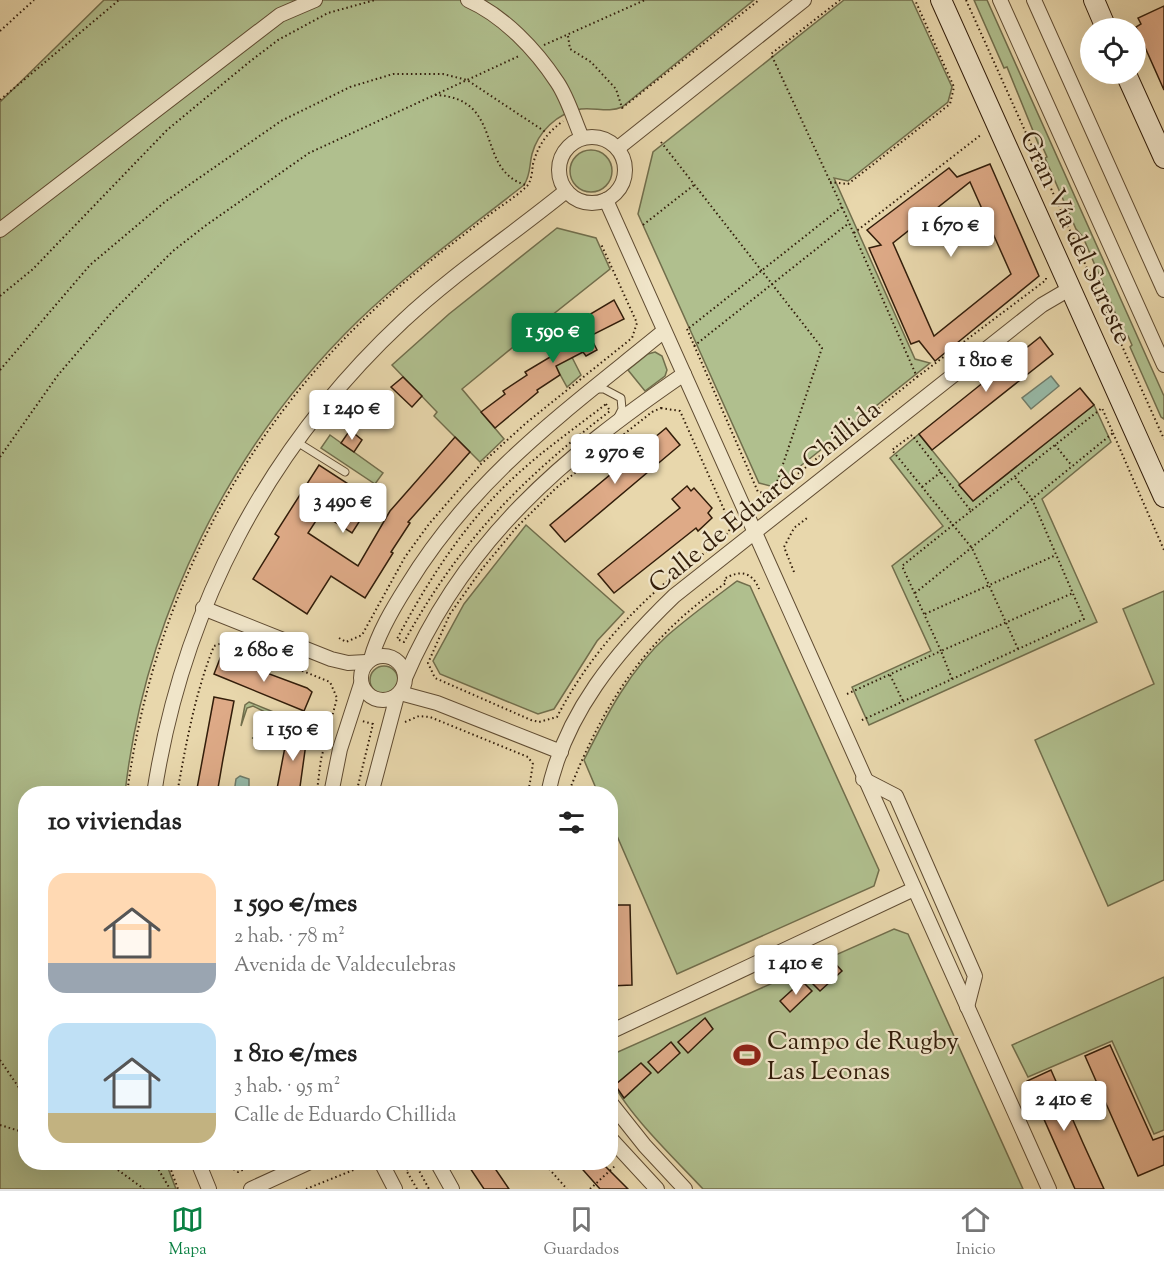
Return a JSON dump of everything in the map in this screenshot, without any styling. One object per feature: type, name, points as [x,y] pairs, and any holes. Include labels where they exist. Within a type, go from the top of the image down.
[{"type":"street","points":[[0,230],[280,15],[315,0]]},
{"type":"street","points":[[468,0],[506,24],[532,50],[558,83],[582,138]]},
{"type":"street","points":[[618,148],[804,0]]},
{"type":"street","name":"Gran Vía del Sureste","points":[[941,0],[1164,497]]},
{"type":"street","name":"Gran Vía del Sureste","points":[[1000,0],[1164,365]]},
{"type":"street","points":[[1034,0],[1164,290]]},
{"type":"street","points":[[1094,0],[1102,18]]},
{"type":"street","points":[[1131,84],[1164,158]]},
{"type":"street","points":[[601,137],[618,148],[623,156],[625,177],[615,195],[606,200],[584,202],[566,191],[559,171],[560,160],[565,150],[582,138],[601,137]]},
{"type":"street","points":[[156,786],[176,686],[203,608],[236,536],[295,441],[337,389],[404,320],[566,191]]},
{"type":"street","points":[[606,200],[1049,1189]]},
{"type":"street","name":"Calle de Eduardo Chillida","points":[[550,786],[561,752],[594,686],[644,625],[674,596],[1042,305],[1071,288]]},
{"type":"street","points":[[333,786],[340,749],[361,683],[362,671],[400,596],[453,519],[518,450],[664,331]]},
{"type":"street","points":[[373,786],[398,695],[435,614],[458,578],[525,499],[614,424],[684,374]]},
{"type":"street","points":[[203,608],[331,659],[348,663],[369,661],[378,656],[393,658],[402,665],[405,679],[418,692],[437,703],[561,752]]},
{"type":"street","points":[[331,659],[350,671],[369,696],[378,700],[387,700],[398,695],[437,703]]},
{"type":"street","points":[[863,778],[896,796],[975,976],[967,1007]]},
{"type":"street","points":[[618,1028],[914,889]]},
{"type":"street","points":[[618,1112],[645,1146],[685,1189]]},
{"type":"street","points":[[618,1147],[657,1189]]},
{"type":"street","points":[[201,1170],[209,1189]]},
{"type":"street","points":[[251,1189],[293,1170]]},
{"type":"street","points":[[379,1170],[395,1189]]},
{"type":"street","points":[[441,1170],[452,1189]]},
{"type":"lane","points":[[593,389],[604,389],[621,398],[622,409],[614,424]]},
{"type":"lane","points":[[295,441],[345,472]]},
{"type":"path","points":[[0,31],[34,0]]},
{"type":"path","points":[[0,100],[119,0]]},
{"type":"path","points":[[0,296],[33,270],[167,130],[248,63],[278,40],[328,13],[375,0]]},
{"type":"path","points":[[0,457],[32,409],[78,350],[112,312],[173,251],[236,202],[309,153],[432,95],[645,0]]},
{"type":"path","points":[[568,36],[570,49],[591,62],[616,89],[622,106],[629,103],[759,0]]},
{"type":"path","points":[[840,0],[771,54],[917,377]]},
{"type":"path","points":[[830,182],[848,184],[950,104],[954,87],[915,0]]},
{"type":"path","points":[[966,0],[1164,439]]},
{"type":"path","points":[[0,370],[90,266],[166,201],[281,121],[350,87],[393,74],[442,74],[467,80],[548,133]]},
{"type":"path","points":[[432,95],[450,96],[467,103],[480,116],[494,154],[505,172],[524,185],[528,184]]},
{"type":"path","points":[[128,786],[144,703],[176,602],[211,523],[257,446],[311,375],[357,326],[424,266],[528,184],[540,144],[548,133],[572,116]]},
{"type":"path","points":[[853,233],[984,132]]},
{"type":"path","points":[[661,142],[822,348],[773,494]]},
{"type":"path","points":[[644,225],[694,185]]},
{"type":"path","points":[[842,207],[688,329],[693,347],[758,492],[773,494],[917,377],[1046,280],[1047,271]]},
{"type":"path","points":[[693,347],[849,223]]},
{"type":"path","points":[[601,244],[637,322],[632,338],[601,362]]},
{"type":"path","points":[[561,709],[557,717],[550,720],[531,720],[441,682],[429,668],[430,653],[450,614],[482,569],[516,528],[556,488],[652,412],[661,408],[681,411],[730,523],[729,532],[706,552]]},
{"type":"path","points":[[952,679],[902,566],[1102,408],[1164,550]]},
{"type":"path","points":[[915,593],[1113,433]]},
{"type":"path","points":[[971,511],[912,435],[892,450],[972,548],[1018,649]]},
{"type":"path","points":[[1055,445],[1072,466]]},
{"type":"path","points":[[922,487],[941,472]]},
{"type":"path","points":[[860,721],[1084,619],[1032,499],[1014,476]]},
{"type":"path","points":[[794,572],[784,547],[786,537],[807,518]]},
{"type":"path","points":[[924,614],[1056,555]]},
{"type":"path","points":[[571,786],[587,746],[609,703],[655,642],[709,595],[726,584],[724,579],[732,574],[740,572],[749,574],[756,580],[759,589]]},
{"type":"path","points":[[847,694],[1073,593]]},
{"type":"path","points":[[339,638],[346,642],[362,635],[369,623]]},
{"type":"path","points":[[397,639],[404,642]]},
{"type":"path","points":[[179,786],[195,706],[210,656],[214,646],[228,641],[330,681],[338,698],[321,759],[318,786]]},
{"type":"path","points":[[890,675],[903,701]]},
{"type":"path","points":[[403,724],[419,716],[430,717],[528,757],[533,764],[529,786]]},
{"type":"path","points":[[358,786],[373,724],[362,720]]},
{"type":"path","points":[[0,1060],[18,1086]]},
{"type":"path","points":[[0,1125],[18,1131]]},
{"type":"path","points":[[118,1170],[144,1189]]},
{"type":"path","points":[[159,1170],[170,1189]]},
{"type":"path","points":[[171,1170],[178,1189]]},
{"type":"path","points":[[306,1189],[352,1170]]},
{"type":"path","points":[[406,1170],[417,1189]]},
{"type":"path","points":[[419,1170],[429,1189]]},
{"type":"path","points":[[550,1170],[567,1189]]},
{"type":"path","points":[[590,1189],[610,1170]]},
{"type":"shaded area","points":[[104,0],[754,0],[622,107],[612,110],[572,111],[550,125],[535,146],[529,174],[524,185],[398,284],[359,320],[313,369],[271,421],[234,477],[202,537],[174,598],[152,662],[136,727],[126,786],[18,786],[18,1170],[169,1170],[176,1189],[0,1189],[0,102]]},
{"type":"shaded area","points":[[844,0],[912,0],[952,87],[948,102],[848,181],[834,178],[915,359],[930,363],[774,487],[759,483],[638,214],[653,152]]},
{"type":"shaded area","points":[[974,0],[987,0],[1164,396],[1164,419],[1161,417],[1130,347],[1132,345],[1128,336],[1125,336],[1083,237],[1076,229],[1007,67],[1004,68]]},
{"type":"shaded area","points":[[591,150],[599,151],[606,156],[611,163],[611,179],[606,186],[599,191],[591,192],[583,191],[576,186],[571,179],[570,171],[571,163],[576,156],[583,151]]},
{"type":"shaded area","points":[[557,228],[596,238],[610,269],[551,316],[581,375],[567,387],[535,329],[462,389],[504,439],[480,462],[434,416],[437,412],[392,365],[449,314]]},
{"type":"shaded area","points":[[655,352],[662,356],[667,370],[665,376],[645,391],[628,370],[648,354]]},
{"type":"shaded area","points":[[1051,376],[1059,386],[1031,409],[1022,398]]},
{"type":"shaded area","points":[[1094,405],[1111,442],[1042,499],[1097,622],[869,725],[852,687],[931,651],[892,566],[943,526],[890,458],[919,434],[973,501]]},
{"type":"shaded area","points":[[330,435],[383,473],[375,484],[321,448]]},
{"type":"shaded area","points":[[526,525],[624,612],[597,641],[554,709],[538,714],[440,674],[433,661],[464,604]]},
{"type":"shaded area","points":[[737,581],[750,586],[879,870],[874,886],[677,974],[618,838],[618,786],[595,786],[584,760],[610,710],[642,663],[654,648],[693,614]]},
{"type":"shaded area","points":[[1164,591],[1164,880],[1108,906],[1035,740],[1154,684],[1123,609]]},
{"type":"shaded area","points":[[384,666],[394,670],[398,680],[394,690],[384,694],[374,690],[370,680],[374,670]]},
{"type":"shaded area","points":[[249,702],[276,713],[276,725],[272,724],[270,736],[274,737],[260,740],[252,738],[265,736],[269,714],[253,706],[247,708],[241,726],[245,705]]},
{"type":"shaded area","points":[[240,776],[249,779],[249,786],[235,786],[236,779]]},
{"type":"shaded area","points":[[894,929],[908,934],[1023,1189],[703,1189],[639,1121],[618,1091],[618,1052]]},
{"type":"shaded area","points":[[1164,977],[1164,1130],[1154,1134],[1112,1041],[1028,1077],[1012,1045]]},
{"type":"building","points":[[1164,6],[1164,90],[1146,50],[1146,18],[1138,18]]},
{"type":"building","points":[[990,164],[1039,276],[935,361],[919,341],[911,344],[869,248],[881,245],[867,230],[949,168],[957,177]],"holes":[[[970,182],[1011,274],[934,336],[893,243]]]},
{"type":"building","points":[[614,300],[624,319],[590,336],[597,350],[586,356],[583,352],[556,366],[560,375],[537,390],[538,392],[495,428],[481,412],[505,394],[503,391],[527,375],[525,372],[567,347],[562,338],[585,326],[582,319]]},
{"type":"building","points":[[1040,337],[1053,354],[932,450],[919,434]]},
{"type":"building","points":[[403,377],[422,396],[412,407],[391,387]]},
{"type":"building","points":[[1080,388],[1094,405],[973,501],[959,485]]},
{"type":"building","points":[[666,428],[680,445],[565,542],[550,525]]},
{"type":"building","points":[[350,430],[362,440],[354,452],[341,443]]},
{"type":"building","points":[[455,437],[470,452],[408,522],[410,523],[365,598],[331,576],[307,614],[253,579],[279,537],[275,534],[319,465],[373,500],[352,533],[321,513],[308,533],[358,566],[390,511]]},
{"type":"building","points":[[687,486],[691,491],[694,488],[712,508],[708,513],[712,518],[698,531],[696,528],[614,593],[598,574],[680,508],[672,499]]},
{"type":"building","points":[[221,656],[307,688],[312,692],[304,711],[214,674]]},
{"type":"building","points":[[214,697],[234,701],[218,786],[197,786]]},
{"type":"building","points":[[289,726],[308,729],[300,786],[278,786]]},
{"type":"building","points":[[618,905],[630,905],[632,985],[618,986]]},
{"type":"building","points":[[832,960],[842,971],[820,991],[810,981]]},
{"type":"building","points":[[802,981],[812,991],[790,1012],[780,1001]]},
{"type":"building","points":[[705,1018],[713,1029],[688,1053],[678,1042]]},
{"type":"building","points":[[671,1042],[680,1053],[658,1073],[648,1062]]},
{"type":"building","points":[[1110,1045],[1153,1140],[1164,1136],[1164,1165],[1138,1176],[1085,1056]]},
{"type":"building","points":[[641,1063],[651,1073],[624,1098],[618,1089],[618,1082]]},
{"type":"building","points":[[1051,1070],[1104,1189],[1075,1189],[1027,1081]]},
{"type":"building","points":[[471,1170],[496,1170],[509,1189],[484,1189]]},
{"type":"building","points":[[583,1170],[609,1170],[628,1189],[600,1189]]},
{"type":"place","name":"Campo de Rugby Las Leonas","points":[[747,1055]]}]
